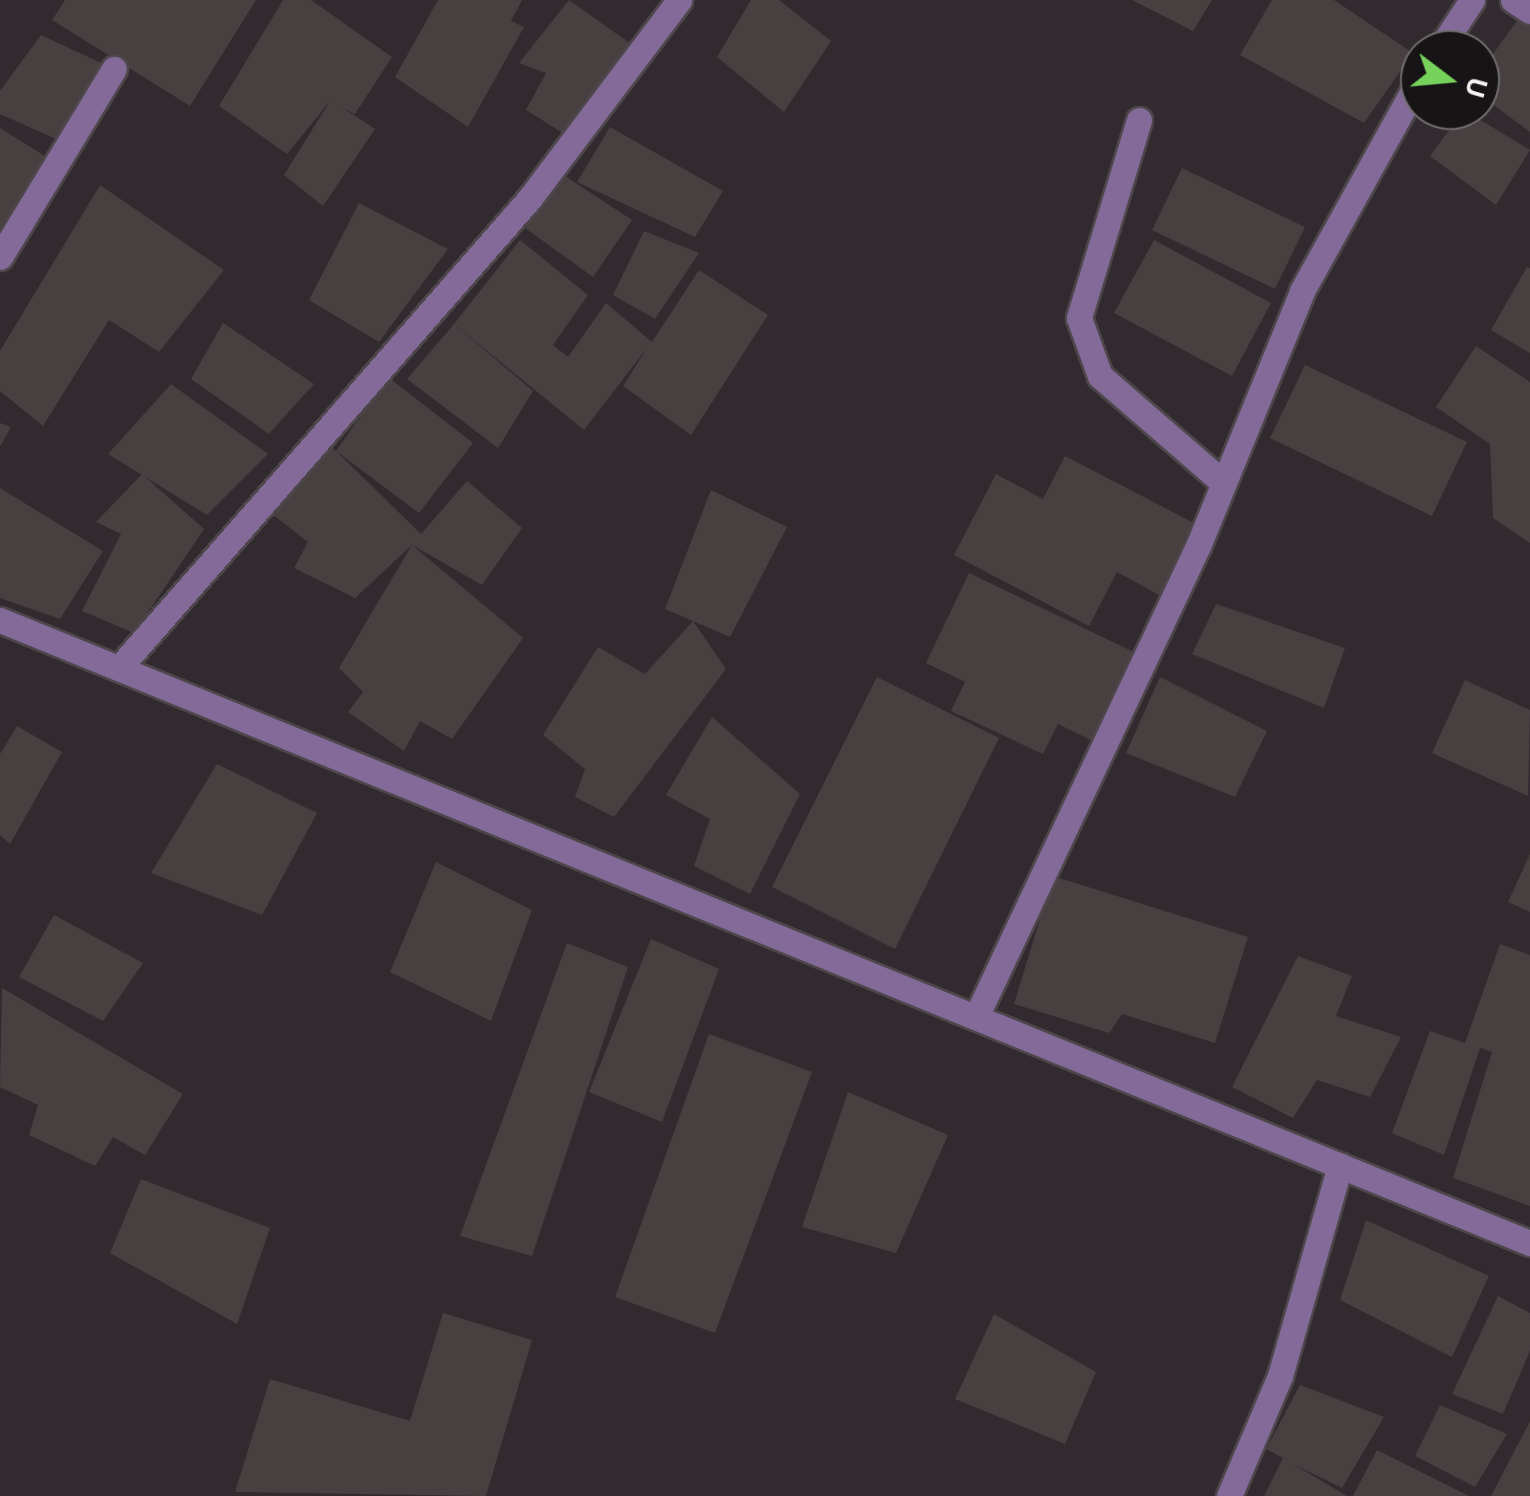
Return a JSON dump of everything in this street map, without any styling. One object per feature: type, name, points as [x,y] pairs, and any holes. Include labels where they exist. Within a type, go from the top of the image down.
[{"type":"street","points":[[119,668],[530,198],[679,0]]},
{"type":"street","points":[[1452,30],[1472,0]]},
{"type":"street","points":[[1513,0],[1530,11]]},
{"type":"street","points":[[0,257],[114,69]]},
{"type":"street","points":[[976,1017],[1199,544],[1220,480],[1302,291],[1400,114]]},
{"type":"street","points":[[1139,120],[1078,318],[1100,376],[1220,480]]},
{"type":"street","points":[[0,620],[1530,1242]]},
{"type":"street","points":[[1229,1496],[1280,1376],[1340,1164]]},
{"type":"building","points":[[65,0],[256,0],[190,106],[52,20]]},
{"type":"building","points":[[283,0],[311,0],[392,57],[355,114],[343,108],[375,129],[323,206],[284,175],[330,101],[287,154],[219,106]]},
{"type":"building","points":[[438,0],[522,0],[511,21],[524,27],[468,127],[395,77]]},
{"type":"building","points":[[569,0],[631,44],[566,135],[526,110],[546,73],[519,63]]},
{"type":"building","points":[[751,0],[779,0],[831,41],[784,112],[717,57]]},
{"type":"building","points":[[1132,0],[1212,0],[1193,31]]},
{"type":"building","points":[[1272,0],[1334,0],[1400,44],[1400,72],[1364,123],[1240,55]]},
{"type":"building","points":[[1519,18],[1530,26],[1530,132],[1500,110],[1500,44]]},
{"type":"building","points":[[41,35],[114,69],[56,139],[0,114],[0,91]]},
{"type":"building","points":[[610,127],[723,191],[695,237],[577,182]]},
{"type":"building","points":[[0,128],[56,163],[0,235]]},
{"type":"building","points":[[1449,130],[1497,130],[1530,150],[1496,205],[1430,156]]},
{"type":"building","points":[[1182,168],[1305,227],[1275,289],[1152,230]]},
{"type":"building","points":[[565,176],[632,220],[593,277],[525,228]]},
{"type":"building","points":[[100,185],[224,270],[159,352],[109,320],[43,426],[0,391],[0,351]]},
{"type":"building","points":[[359,203],[448,249],[379,342],[309,300]]},
{"type":"building","points":[[644,231],[699,253],[655,319],[613,295]]},
{"type":"building","points":[[520,240],[588,295],[553,345],[568,357],[606,303],[652,342],[699,270],[768,315],[691,435],[623,386],[647,348],[584,430],[454,324]]},
{"type":"building","points":[[1154,240],[1271,303],[1232,376],[1114,313]]},
{"type":"building","points":[[1527,267],[1530,268],[1530,353],[1491,330]]},
{"type":"building","points":[[223,323],[314,384],[269,434],[191,379]]},
{"type":"building","points":[[454,324],[533,391],[498,448],[407,379]]},
{"type":"building","points":[[1476,346],[1530,382],[1530,543],[1493,518],[1490,444],[1436,407]]},
{"type":"building","points":[[1305,365],[1467,442],[1432,516],[1270,438]]},
{"type":"building","points":[[388,377],[473,443],[419,513],[336,451]]},
{"type":"building","points":[[171,384],[268,454],[207,515],[108,454]]},
{"type":"building","points":[[0,423],[11,427],[0,447]]},
{"type":"building","points":[[328,443],[421,534],[467,481],[522,528],[482,585],[412,545],[355,598],[294,568],[308,542],[267,510]]},
{"type":"building","points":[[1065,456],[1196,524],[1159,595],[1117,572],[1089,626],[954,555],[996,474],[1043,499]]},
{"type":"building","points":[[142,474],[204,529],[134,633],[82,611],[121,534],[96,522]]},
{"type":"building","points":[[0,488],[103,551],[60,619],[0,598]]},
{"type":"building","points":[[711,490],[787,527],[730,637],[665,609]]},
{"type":"building","points":[[412,545],[523,638],[452,739],[420,721],[404,751],[348,712],[363,692],[339,668]]},
{"type":"building","points":[[969,573],[1140,655],[1097,743],[1058,724],[1043,754],[951,711],[965,682],[926,663]]},
{"type":"building","points":[[1216,604],[1345,648],[1324,708],[1192,654]]},
{"type":"building","points":[[693,621],[726,669],[614,817],[575,797],[585,769],[543,735],[598,647],[645,674]]},
{"type":"building","points":[[877,677],[999,738],[895,949],[772,887]]},
{"type":"building","points":[[1160,677],[1267,731],[1235,797],[1126,753]]},
{"type":"building","points":[[1465,680],[1530,710],[1528,796],[1432,753]]},
{"type":"building","points":[[712,717],[800,794],[750,894],[694,866],[710,819],[666,795]]},
{"type":"building","points":[[17,726],[62,752],[10,844],[0,835],[0,754]]},
{"type":"building","points":[[217,764],[317,813],[262,915],[151,873]]},
{"type":"building","points":[[1530,854],[1530,912],[1508,902]]},
{"type":"building","points":[[436,862],[532,910],[491,1021],[390,972]]},
{"type":"building","points":[[1053,876],[1248,937],[1215,1043],[1122,1014],[1109,1033],[1014,1004]]},
{"type":"building","points":[[54,915],[143,963],[103,1021],[19,977]]},
{"type":"building","points":[[651,939],[719,969],[662,1122],[589,1092]]},
{"type":"building","points":[[567,943],[628,967],[532,1256],[460,1236]]},
{"type":"building","points":[[1500,944],[1530,955],[1530,1206],[1453,1178],[1492,1052],[1480,1048],[1444,1155],[1392,1133],[1430,1031],[1465,1043]]},
{"type":"building","points":[[1298,956],[1352,976],[1336,1016],[1401,1037],[1370,1097],[1317,1080],[1293,1118],[1232,1087]]},
{"type":"building","points":[[2,988],[183,1094],[145,1155],[113,1137],[95,1166],[29,1135],[38,1105],[0,1087]]},
{"type":"building","points":[[709,1034],[812,1072],[715,1333],[615,1297]]},
{"type":"building","points":[[848,1092],[948,1135],[896,1253],[802,1227]]},
{"type":"building","points":[[141,1179],[270,1228],[237,1324],[110,1253]]},
{"type":"building","points":[[1366,1220],[1489,1276],[1452,1357],[1340,1300]]},
{"type":"building","points":[[1498,1296],[1530,1313],[1530,1351],[1503,1414],[1452,1394]]},
{"type":"building","points":[[443,1313],[532,1340],[486,1496],[235,1492],[270,1379],[410,1421]]},
{"type":"building","points":[[994,1314],[1096,1372],[1065,1444],[955,1399]]},
{"type":"building","points":[[1300,1385],[1384,1417],[1342,1488],[1293,1464],[1347,1496],[1264,1496],[1283,1458],[1266,1449]]},
{"type":"building","points":[[1440,1405],[1507,1434],[1475,1487],[1415,1456]]},
{"type":"building","points":[[1530,1421],[1530,1496],[1491,1496]]},
{"type":"building","points":[[1377,1450],[1469,1496],[1353,1496]]}]
